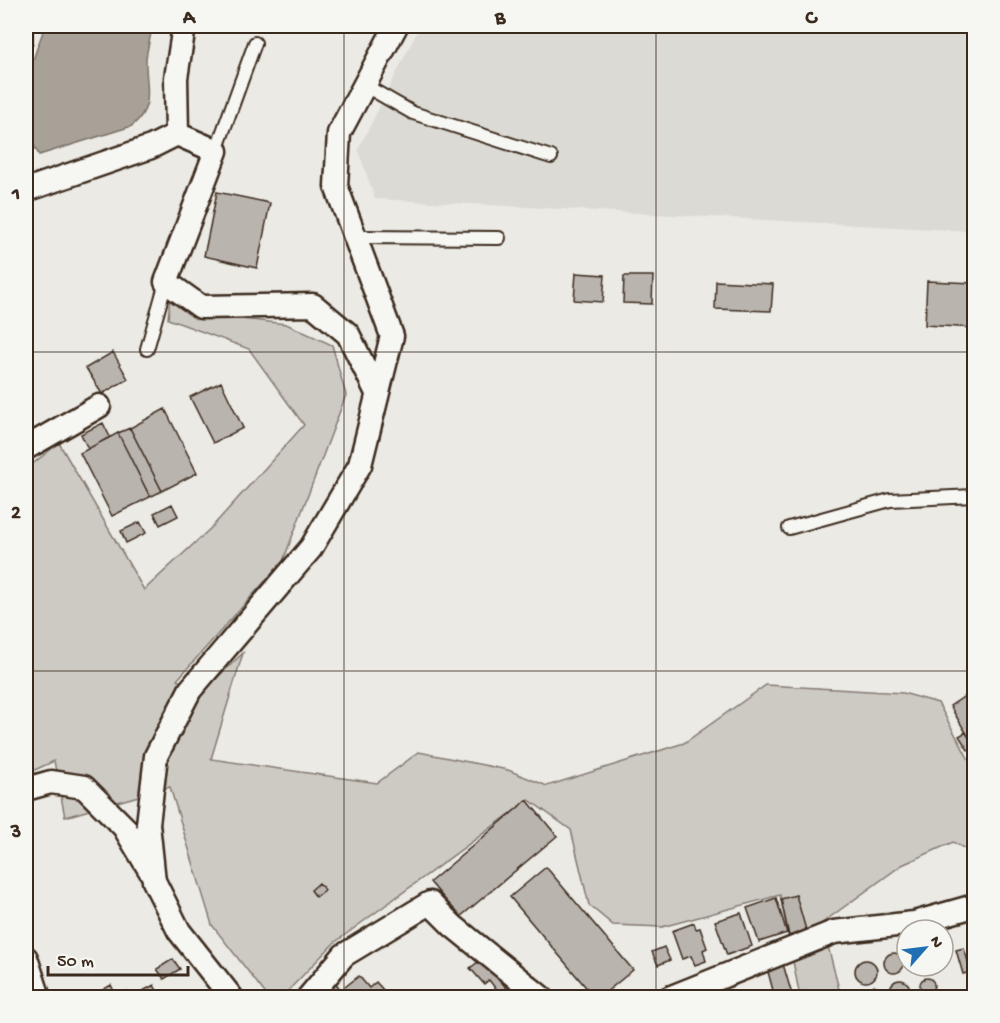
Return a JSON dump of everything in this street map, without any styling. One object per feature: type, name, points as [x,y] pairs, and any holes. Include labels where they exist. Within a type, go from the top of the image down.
[{"type":"street","points":[[177,134],[176,78],[184,26]]},
{"type":"street","points":[[153,875],[148,824],[156,756],[190,690],[311,548],[360,465],[392,336],[336,186],[339,133],[396,26]]},
{"type":"street","points":[[26,190],[150,147],[177,134],[216,150],[166,282],[201,307],[313,305],[348,334],[377,393]]},
{"type":"street","points":[[26,448],[99,406]]},
{"type":"street","points":[[26,789],[51,782],[84,787],[124,828],[153,875],[179,931],[232,998]]},
{"type":"street","points":[[308,998],[344,955],[430,903],[453,926],[542,998]]},
{"type":"street","points":[[669,998],[834,932],[914,923],[975,906]]},
{"type":"street","points":[[26,958],[39,998]]},
{"type":"lane","points":[[26,27],[26,42]]},
{"type":"lane","points":[[216,150],[255,43]]},
{"type":"lane","points":[[364,85],[413,113],[551,157]]},
{"type":"lane","points":[[356,237],[499,238]]},
{"type":"lane","points":[[147,349],[166,282]]},
{"type":"lane","points":[[789,528],[890,500],[975,496]]},
{"type":"shaded area","points":[[45,26],[152,26],[146,59],[147,103],[144,111],[132,126],[39,155],[26,122],[25,106],[29,74]]},
{"type":"shaded area","points":[[420,26],[974,26],[974,223],[971,231],[375,199],[358,150]]},
{"type":"shaded area","points":[[170,297],[197,314],[286,324],[332,345],[346,395],[283,561],[177,680],[201,693],[243,653],[211,759],[377,783],[419,752],[508,770],[547,786],[684,743],[766,685],[903,693],[938,703],[974,769],[974,854],[953,842],[902,865],[822,923],[841,997],[800,997],[780,895],[662,927],[613,925],[589,905],[571,830],[529,800],[334,943],[282,997],[268,997],[212,925],[170,787],[65,817],[54,761],[26,774],[26,481],[30,466],[59,443],[144,590],[212,527],[304,425],[249,349],[168,319]]},
{"type":"building","points":[[217,192],[270,203],[257,268],[204,256]]},
{"type":"building","points":[[576,273],[605,275],[603,302],[574,300]]},
{"type":"building","points":[[624,276],[653,276],[652,304],[623,303]]},
{"type":"building","points":[[716,281],[773,284],[771,311],[715,309]]},
{"type":"building","points":[[927,281],[974,283],[974,328],[925,325]]},
{"type":"building","points":[[113,352],[128,379],[102,394],[86,368]]},
{"type":"building","points":[[221,382],[243,428],[213,443],[190,397]]},
{"type":"building","points":[[165,409],[197,473],[162,491],[130,428]]},
{"type":"building","points":[[103,423],[110,437],[88,449],[81,434]]},
{"type":"building","points":[[130,428],[162,491],[150,497],[118,433]]},
{"type":"building","points":[[118,433],[150,497],[112,516],[80,453]]},
{"type":"building","points":[[172,504],[178,516],[160,525],[154,513]]},
{"type":"building","points":[[140,522],[146,533],[126,543],[121,531]]},
{"type":"building","points":[[974,690],[974,746],[950,706]]},
{"type":"building","points":[[966,732],[974,746],[968,750],[959,736]]},
{"type":"building","points":[[527,800],[557,836],[460,917],[430,882]]},
{"type":"building","points":[[546,867],[633,970],[599,998],[595,998],[510,897]]},
{"type":"building","points":[[319,883],[325,890],[316,897],[311,890]]},
{"type":"building","points":[[796,895],[806,930],[789,936],[781,899]]},
{"type":"building","points":[[776,898],[787,933],[759,942],[747,908]]},
{"type":"building","points":[[741,913],[752,946],[727,955],[715,921]]},
{"type":"building","points":[[694,923],[696,929],[700,928],[707,948],[703,950],[706,961],[695,965],[691,956],[682,959],[672,931]]},
{"type":"building","points":[[664,947],[670,960],[658,965],[652,952]]},
{"type":"building","points":[[964,948],[969,965],[974,963],[974,971],[963,974],[956,950]]},
{"type":"building","points":[[894,953],[894,973],[887,970],[884,963],[887,956]]},
{"type":"building","points":[[173,959],[180,969],[164,979],[157,969]]},
{"type":"building","points":[[482,959],[509,991],[502,997],[489,980],[484,984],[470,968]]},
{"type":"building","points":[[866,960],[874,963],[877,971],[874,979],[866,982],[858,979],[855,971],[858,963]]},
{"type":"building","points":[[783,964],[793,998],[775,998],[767,968]]},
{"type":"building","points":[[359,976],[369,988],[376,982],[385,992],[378,998],[314,998],[334,981],[341,990]]},
{"type":"building","points":[[924,978],[930,978],[934,982],[934,988],[930,992],[924,992],[920,988],[920,982]]},
{"type":"building","points":[[900,980],[907,983],[910,990],[907,997],[900,1000],[893,997],[890,990],[893,983]]},
{"type":"building","points":[[111,985],[117,997],[127,991],[130,998],[89,998]]},
{"type":"building","points":[[154,985],[161,998],[142,998],[139,993]]},
{"type":"building","points":[[874,986],[881,989],[885,998],[862,998],[865,990]]}]
